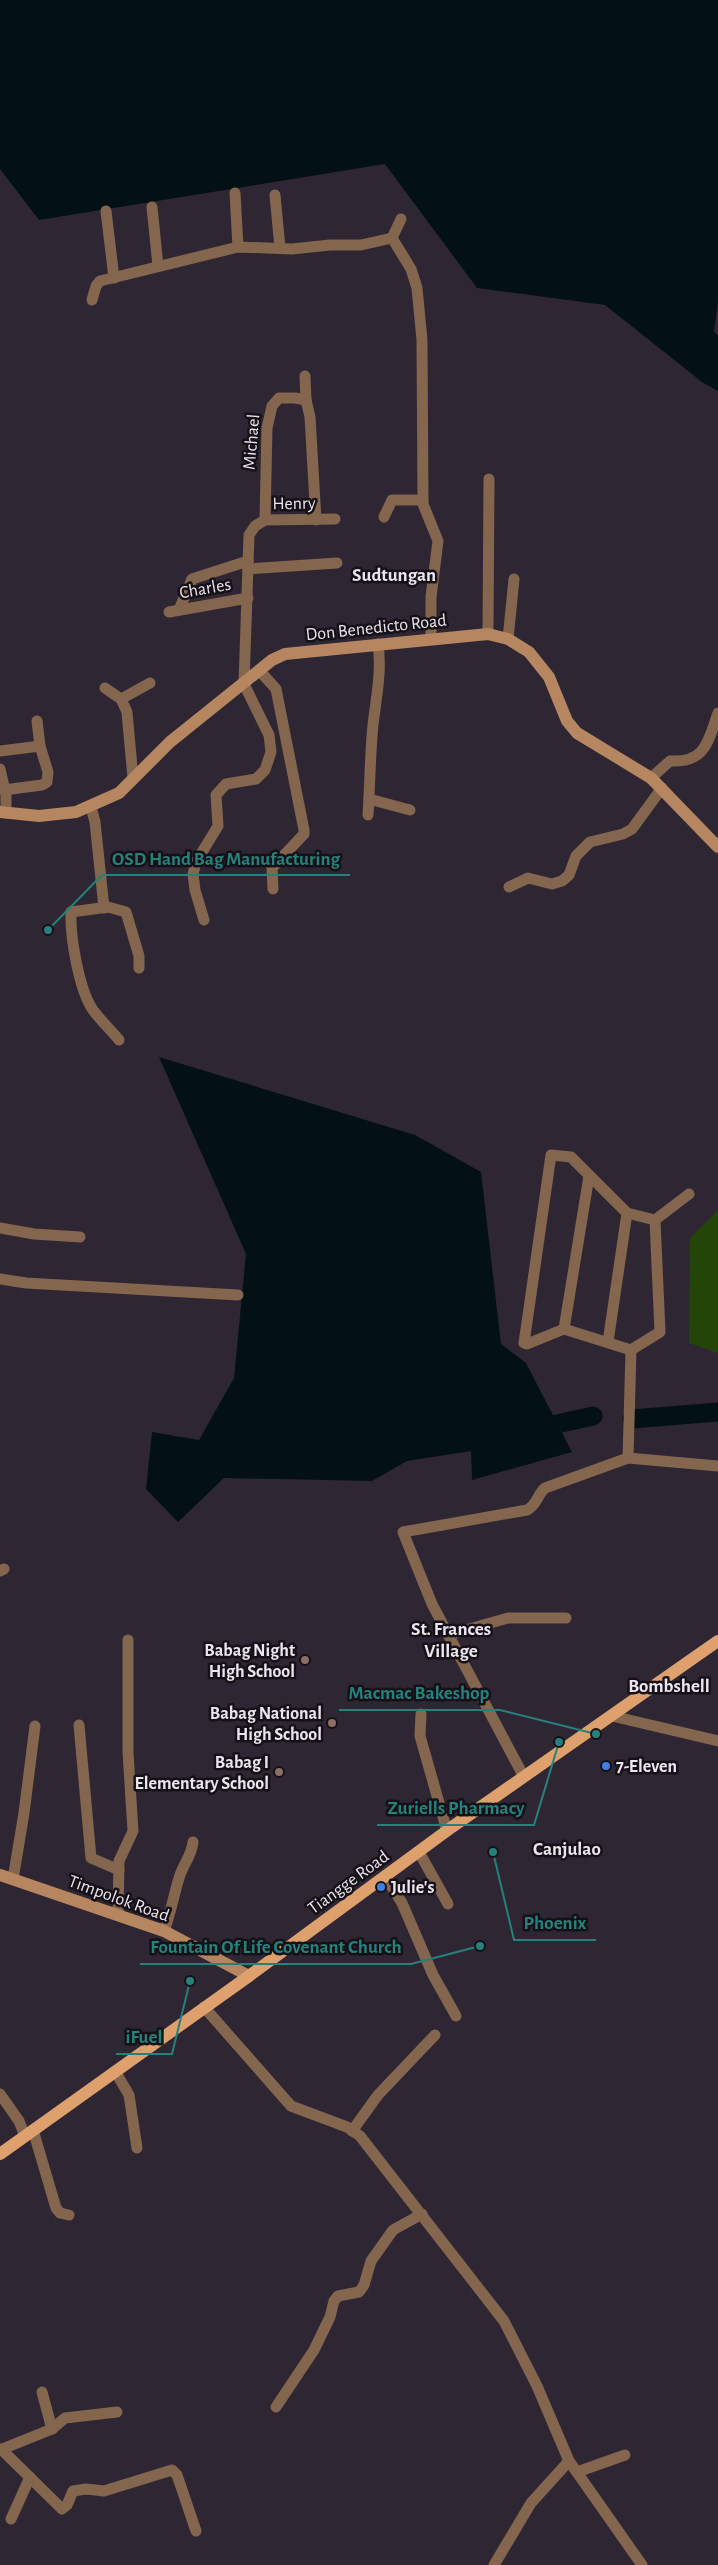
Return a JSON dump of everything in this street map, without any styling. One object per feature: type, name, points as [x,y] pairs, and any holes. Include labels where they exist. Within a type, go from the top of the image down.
[{"type":"main road","name":"Tiangge Road","points":[[0,2154],[249,1976],[447,1831],[718,1641]]},
{"type":"street","points":[[234,193],[238,247]]},
{"type":"street","points":[[275,195],[280,248]]},
{"type":"street","points":[[152,207],[158,266]]},
{"type":"street","points":[[106,211],[114,278]]},
{"type":"street","points":[[92,300],[98,283],[158,266],[238,247],[361,246],[392,238],[402,219]]},
{"type":"street","points":[[392,238],[411,269],[417,288],[423,375],[423,500],[438,541],[431,597],[431,638]]},
{"type":"street","points":[[305,376],[306,400],[310,417],[316,520]]},
{"type":"street","name":"Michael","points":[[260,523],[267,428],[272,406],[279,398],[306,400]]},
{"type":"street","points":[[488,634],[490,479]]},
{"type":"street","points":[[384,517],[392,500],[423,500]]},
{"type":"street","name":"Henry","points":[[260,523],[335,519]]},
{"type":"street","points":[[204,920],[195,890],[193,874],[196,862],[218,826],[216,796],[226,784],[256,779],[265,770],[271,752],[269,735],[244,684],[249,535],[260,523]]},
{"type":"street","points":[[248,565],[337,563]]},
{"type":"street","name":"Charles","points":[[248,565],[192,579],[174,611],[248,598]]},
{"type":"street","points":[[508,639],[514,579]]},
{"type":"street","name":"Don Benedicto Road","points":[[3,812],[39,816],[76,812],[119,793],[170,742],[272,660],[285,654],[431,638],[488,634],[508,639],[528,652],[541,665],[549,678],[568,721],[577,733],[651,778],[718,847]]},
{"type":"street","points":[[368,815],[380,660],[378,644]]},
{"type":"street","points":[[259,670],[276,689],[304,830],[304,834],[272,868],[273,889]]},
{"type":"street","points":[[121,699],[150,683]]},
{"type":"street","points":[[105,688],[121,699],[128,717],[133,778]]},
{"type":"street","points":[[651,778],[670,761],[683,762],[695,759],[704,748],[718,712]]},
{"type":"street","points":[[4,790],[42,785],[48,782],[48,772],[40,746],[37,722]]},
{"type":"street","points":[[0,751],[40,746]]},
{"type":"street","points":[[0,769],[4,790],[3,812]]},
{"type":"street","points":[[509,888],[528,878],[552,884],[562,881],[569,875],[576,856],[590,842],[623,834],[632,829],[662,788]]},
{"type":"street","points":[[369,799],[410,810]]},
{"type":"street","points":[[91,807],[95,822],[104,908]]},
{"type":"street","points":[[119,1040],[92,1009],[78,970],[70,932],[71,912],[104,908],[126,912],[139,956],[139,968]]},
{"type":"street","points":[[631,1350],[564,1329],[527,1344],[524,1343],[549,1160],[552,1156],[556,1155],[571,1157],[626,1213],[655,1220]]},
{"type":"street","points":[[564,1329],[589,1176]]},
{"type":"street","points":[[655,1220],[689,1194]]},
{"type":"street","points":[[608,1342],[626,1213]]},
{"type":"street","points":[[631,1350],[660,1332],[655,1220]]},
{"type":"street","points":[[0,1228],[34,1234],[80,1237]]},
{"type":"street","points":[[0,1279],[26,1283],[238,1295]]},
{"type":"street","points":[[628,1458],[631,1350]]},
{"type":"street","points":[[524,1777],[432,1604],[403,1532],[527,1510],[534,1507],[540,1492],[545,1488],[628,1458],[718,1466]]},
{"type":"street","points":[[448,1635],[508,1618],[566,1618]]},
{"type":"street","points":[[118,1915],[119,1861],[133,1831],[128,1752],[128,1640]]},
{"type":"street","points":[[421,1714],[420,1736],[447,1831]]},
{"type":"street","points":[[612,1716],[718,1741]]},
{"type":"street","points":[[79,1725],[91,1858],[119,1870]]},
{"type":"street","points":[[13,1879],[24,1814],[35,1726]]},
{"type":"street","points":[[164,1931],[172,1910],[180,1877],[192,1851],[193,1842]]},
{"type":"street","points":[[419,1852],[448,1904]]},
{"type":"street","name":"Timpolok Road","points":[[0,1875],[164,1931],[249,1976]]},
{"type":"street","points":[[385,1876],[402,1903],[433,1975],[456,2016]]},
{"type":"street","points":[[204,2007],[291,2106],[352,2130],[360,2136],[422,2214],[504,2321],[537,2386],[569,2461],[642,2565]]},
{"type":"street","points":[[352,2130],[378,2095],[436,2035]]},
{"type":"street","points":[[115,2071],[129,2095],[137,2148]]},
{"type":"street","points":[[0,2094],[29,2133],[56,2208],[60,2213],[68,2215]]},
{"type":"street","points":[[276,2407],[314,2350],[330,2317],[334,2301],[338,2296],[359,2292],[364,2285],[371,2261],[393,2230],[422,2214]]},
{"type":"street","points":[[42,2392],[52,2429]]},
{"type":"street","points":[[117,2412],[65,2418],[52,2429],[1,2450],[62,2509],[67,2505],[73,2491],[86,2489],[104,2491],[172,2470],[177,2475],[196,2531]]},
{"type":"street","points":[[577,2472],[625,2455]]},
{"type":"street","points":[[494,2565],[531,2503],[569,2461]]},
{"type":"street","points":[[11,2519],[30,2477]]},
{"type":"green space","points":[[718,1210],[718,1353],[689,1343],[690,1238]]},
{"type":"shaded area","points":[[0,0],[718,0],[718,302],[714,332],[718,335],[718,391],[702,382],[605,305],[477,288],[385,164],[39,220],[0,169]]},
{"type":"shaded area","points":[[159,1057],[415,1135],[481,1172],[501,1344],[526,1363],[572,1452],[472,1480],[471,1451],[407,1461],[372,1481],[224,1478],[178,1522],[146,1489],[152,1432],[199,1440],[234,1378],[246,1254]]},
{"type":"waterway","points":[[632,1419],[718,1412]]},
{"type":"waterway","points":[[557,1424],[593,1416]]},
{"type":"place","name":"OSD Hand Bag Manufacturing","points":[[48,930]]},
{"type":"place","name":"Babag Night High School","points":[[305,1660]]},
{"type":"place","name":"Babag National High School","points":[[332,1723]]},
{"type":"place","name":"Macmac Bakeshop","points":[[596,1734]]},
{"type":"place","name":"Zuriells Pharmacy","points":[[559,1742]]},
{"type":"place","name":"7-Eleven","points":[[606,1766]]},
{"type":"place","name":"Babag I Elementary School","points":[[279,1772]]},
{"type":"place","name":"Phoenix","points":[[493,1852]]},
{"type":"place","name":"Julie's","points":[[381,1887]]},
{"type":"place","name":"Fountain Of Life Covenant Church","points":[[480,1946]]},
{"type":"place","name":"iFuel","points":[[190,1981]]},
{"type":"district","name":"Sudtungan","points":[[394,574]]},
{"type":"district","name":"St. Frances Village","points":[[451,1639]]},
{"type":"district","name":"Bombshell","points":[[669,1685]]},
{"type":"district","name":"Canjulao","points":[[567,1848]]}]
